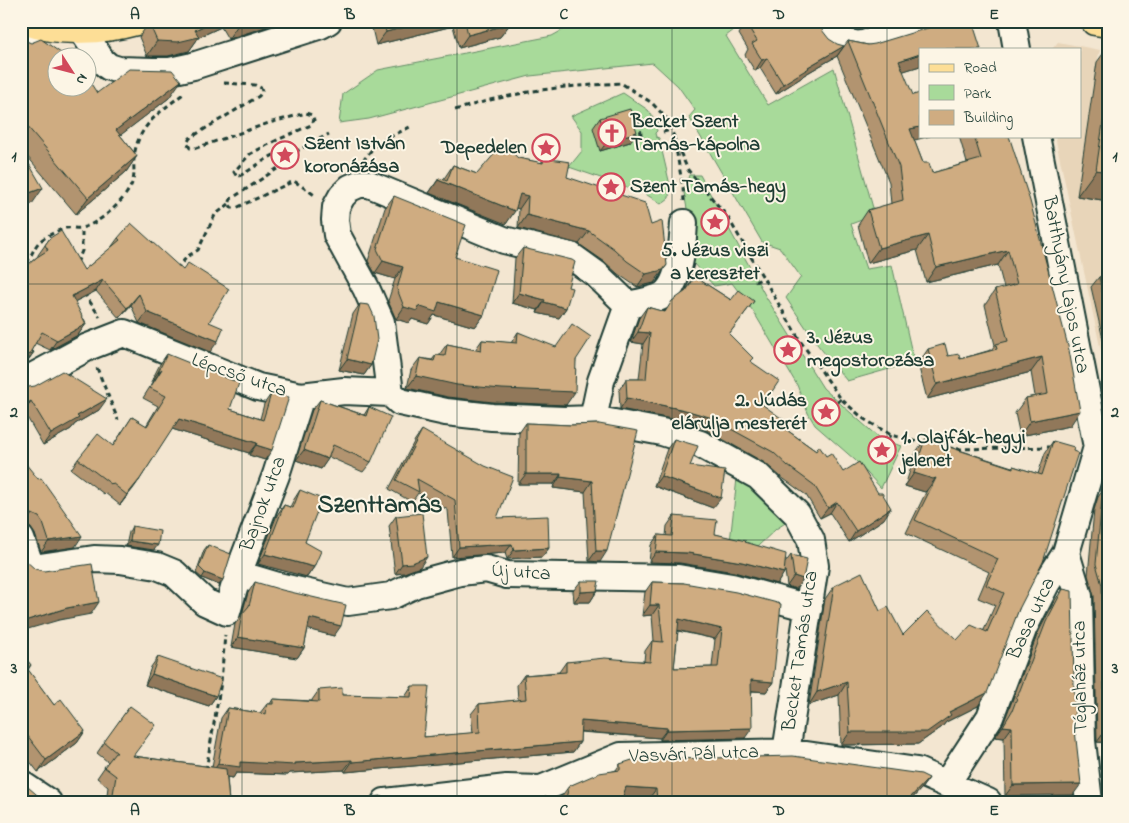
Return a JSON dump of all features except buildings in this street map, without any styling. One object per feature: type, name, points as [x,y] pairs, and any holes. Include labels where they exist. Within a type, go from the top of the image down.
[{"type":"main road","points":[[28,30],[82,30],[136,21]]},
{"type":"main road","points":[[1095,21],[1108,23]]},
{"type":"street","points":[[82,30],[102,61],[109,67],[119,70],[162,71],[193,66],[321,25],[328,21]]},
{"type":"street","points":[[819,21],[833,40],[860,45],[939,21]]},
{"type":"street","points":[[1012,21],[1017,48]]},
{"type":"street","name":"Batthyány Lajos utca","points":[[1036,138],[1103,453]]},
{"type":"street","points":[[390,393],[381,322],[366,288],[336,235],[335,220],[326,202],[342,196],[350,188],[359,184],[369,184],[504,240],[571,256],[596,274],[628,305]]},
{"type":"street","points":[[628,305],[653,300],[663,295],[672,286],[679,263],[684,223]]},
{"type":"street","points":[[593,419],[601,381],[628,305]]},
{"type":"street","points":[[21,384],[88,347],[124,333]]},
{"type":"street","name":"Lépcső utca","points":[[124,333],[258,387],[301,396],[344,391],[390,393],[400,402],[446,412],[564,420],[593,419]]},
{"type":"street","name":"Bajnok utca","points":[[227,612],[238,574],[276,475],[301,396]]},
{"type":"street","name":"Becket Tamás utca","points":[[593,419],[662,432],[700,444],[758,476],[797,514],[811,540],[815,566],[786,752]]},
{"type":"street","name":"Basa utca","points":[[947,783],[990,717],[1024,627],[1046,584],[1066,553],[1103,453]]},
{"type":"street","points":[[21,539],[33,568],[94,559],[120,560],[157,566],[174,572],[205,602],[227,612]]},
{"type":"street","name":"Téglaház utca","points":[[1066,553],[1079,596],[1082,741],[1089,802]]},
{"type":"street","name":"Új utca","points":[[238,574],[278,586],[348,602],[391,596],[416,584],[460,572],[486,569],[507,575],[678,578],[732,587],[809,608]]},
{"type":"street","name":"Vasvári Pál utca","points":[[384,802],[506,788],[530,796],[621,756],[786,752],[917,771],[947,783]]},
{"type":"street","points":[[947,783],[988,802]]},
{"type":"street","points":[[21,784],[48,802]]},
{"type":"path","points":[[455,110],[533,91],[621,82],[652,103],[667,119],[688,170],[728,216],[762,278],[801,342],[841,399],[864,419],[890,435],[930,445]]},
{"type":"path","points":[[215,83],[255,85],[261,88],[262,92],[259,96],[190,138],[187,143],[190,148],[196,148],[269,123],[306,113],[312,115],[314,120],[311,125],[275,140],[250,154],[234,172],[234,175],[236,177],[239,176],[279,153],[289,150],[294,150],[295,152]]},
{"type":"path","points":[[21,270],[26,266],[39,242],[63,228],[82,228],[105,216],[126,194],[135,176],[134,158],[142,131],[151,119],[188,90]]},
{"type":"path","points":[[636,118],[640,126],[641,134],[635,136],[631,120],[636,118]]},
{"type":"path","points":[[640,126],[667,119]]},
{"type":"path","points":[[663,132],[671,130]]},
{"type":"path","points":[[170,275],[188,256],[198,250],[216,215],[229,204],[231,199],[294,157],[295,152],[329,134]]},
{"type":"path","points":[[673,136],[684,188],[684,223]]},
{"type":"path","points":[[229,204],[232,208],[236,208],[294,181],[326,202]]},
{"type":"path","points":[[720,220],[728,216]]},
{"type":"path","points":[[76,266],[82,251],[82,228]]},
{"type":"path","points":[[755,282],[762,278]]},
{"type":"path","points":[[82,290],[102,321],[124,333]]},
{"type":"path","points":[[792,348],[801,342]]},
{"type":"path","points":[[88,347],[118,420]]},
{"type":"path","points":[[831,409],[841,399]]},
{"type":"path","points":[[885,446],[890,435]]},
{"type":"path","points":[[940,446],[959,449],[1060,447]]},
{"type":"path","points":[[205,775],[221,682],[227,612]]},
{"type":"shaded area","points":[[1058,42],[1100,50],[1097,62],[1108,63],[1108,384],[1055,138],[1082,138],[1082,48],[1053,48]]},
{"type":"green space","points":[[579,21],[746,21],[726,36],[768,105],[834,68],[875,215],[851,224],[866,269],[892,265],[914,362],[847,381],[817,344],[786,298],[801,277],[780,248],[762,242],[689,117],[695,110],[678,86],[653,63],[530,76],[369,119],[339,123],[343,94],[378,70],[552,36]]},
{"type":"green space","points":[[623,93],[648,110],[653,117],[646,121],[648,127],[656,126],[657,131],[655,133],[656,137],[659,138],[670,185],[669,198],[661,204],[644,193],[569,167],[582,151],[582,131],[571,116]]},
{"type":"green space","points":[[689,175],[700,175],[766,297],[823,388],[879,438],[901,446],[881,488],[855,460],[815,425],[797,385],[753,311],[732,283],[714,286],[692,262],[689,219],[684,193]]},
{"type":"green space","points":[[737,478],[750,481],[790,520],[776,529],[757,547],[730,542]]},
{"type":"place","name":"Becket Szent Tamás-kápolna","points":[[612,133]]},
{"type":"place","name":"Depedelen","points":[[546,148]]},
{"type":"place","name":"Szent István koronázása","points":[[285,155]]},
{"type":"place","name":"Szent Tamás-hegy","points":[[611,187]]},
{"type":"place","name":"5. Jézus viszi a keresztet","points":[[715,222]]},
{"type":"place","name":"3. Jézus megostorozása","points":[[788,350]]},
{"type":"place","name":"2. Júdás elárulja mesterét","points":[[826,412]]},
{"type":"place","name":"1. Olajfák-hegyi jelenet","points":[[882,450]]},
{"type":"district","name":"Szenttamás","points":[[380,506]]}]
